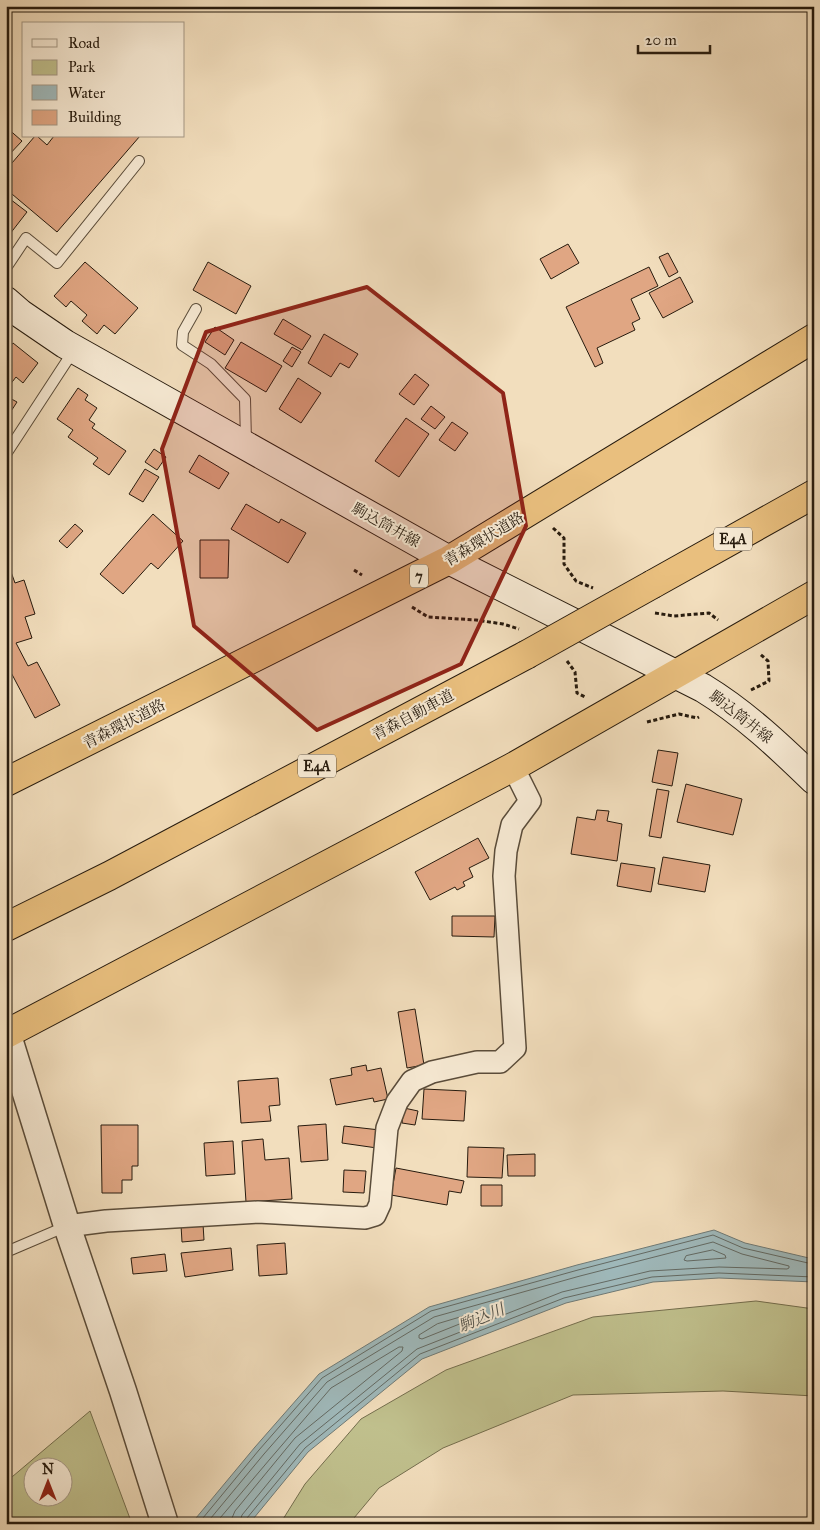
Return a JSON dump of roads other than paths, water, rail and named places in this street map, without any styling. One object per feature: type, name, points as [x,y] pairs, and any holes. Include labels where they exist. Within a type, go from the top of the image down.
[{"type":"highway","name":"青森環状道路","points":[[6,782],[449,560],[814,338]]},
{"type":"highway","name":"青森自動車道","points":[[6,927],[109,876],[526,655],[814,494]]},
{"type":"highway","points":[[7,1032],[512,767],[814,595]]},
{"type":"main road","name":"駒込筒井線","points":[[6,302],[75,350],[449,560],[677,674],[728,703],[771,739],[814,780]]},
{"type":"street","points":[[67,1226],[106,1221],[258,1212],[365,1218],[375,1215],[380,1204],[387,1128],[397,1102],[412,1081],[432,1072],[477,1062],[500,1062],[515,1048],[504,876],[506,851],[512,825],[530,801],[512,767]]},
{"type":"street","points":[[7,1032],[67,1226],[123,1391],[165,1524]]},
{"type":"lane","points":[[6,268],[26,238],[56,263],[139,162]]},
{"type":"lane","points":[[196,308],[183,332],[182,345],[212,364],[245,399],[246,446]]},
{"type":"lane","points":[[6,454],[75,350]]},
{"type":"lane","points":[[6,1252],[67,1226]]},
{"type":"water","name":"駒込川","points":[[714,1230],[745,1243],[814,1258],[814,1282],[719,1278],[653,1282],[566,1303],[422,1359],[308,1452],[249,1524],[191,1524],[319,1374],[429,1307],[577,1265]]}]
